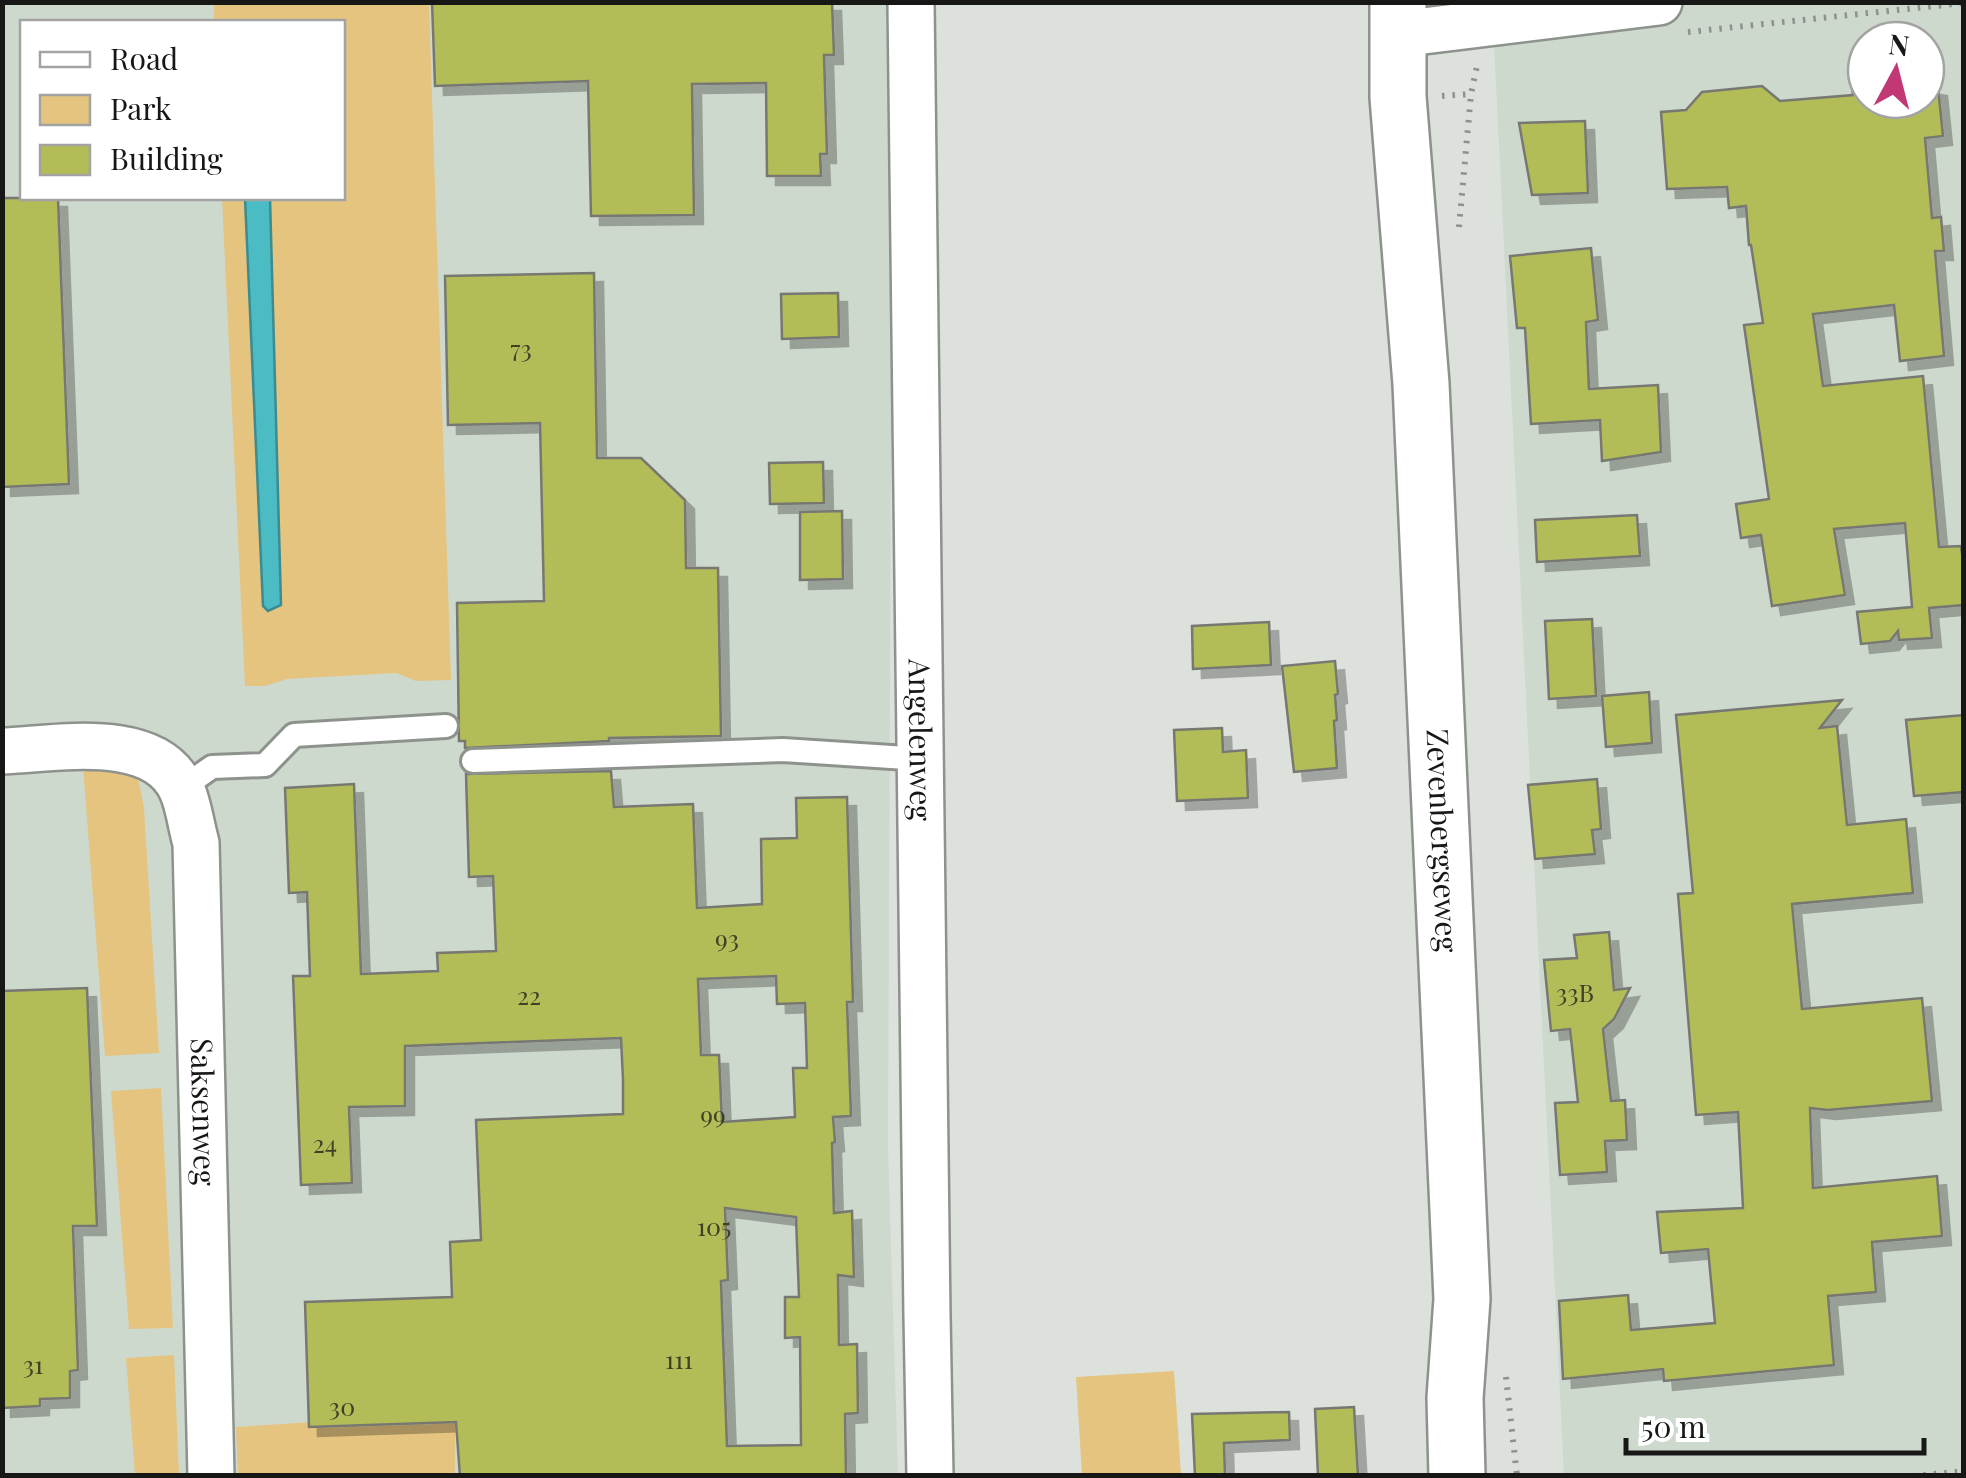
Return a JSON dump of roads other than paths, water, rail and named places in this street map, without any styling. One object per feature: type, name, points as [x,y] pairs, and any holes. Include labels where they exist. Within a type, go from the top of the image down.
[{"type":"street","name":"Angelenweg","points":[[911,2],[930,1476]]},
{"type":"street","points":[[1413,17],[1670,18]]},
{"type":"street","name":"Zevenbergseweg","points":[[1413,17],[1398,97],[1421,384],[1462,1299],[1455,1398],[1458,1476]]},
{"type":"street","points":[[2,751],[120,747],[171,774]]},
{"type":"street","name":"Saksenweg","points":[[171,774],[196,844],[211,1476]]},
{"type":"street","name":"Zevenbergseweg","points":[[1462,1299],[1489,1396],[1492,1476]]},
{"type":"lane","points":[[171,774],[212,767],[266,765],[294,735],[446,726]]},
{"type":"lane","points":[[473,761],[783,750],[922,759]]},
{"type":"water","points":[[245,200],[270,200],[281,605],[268,611],[263,606]]}]
